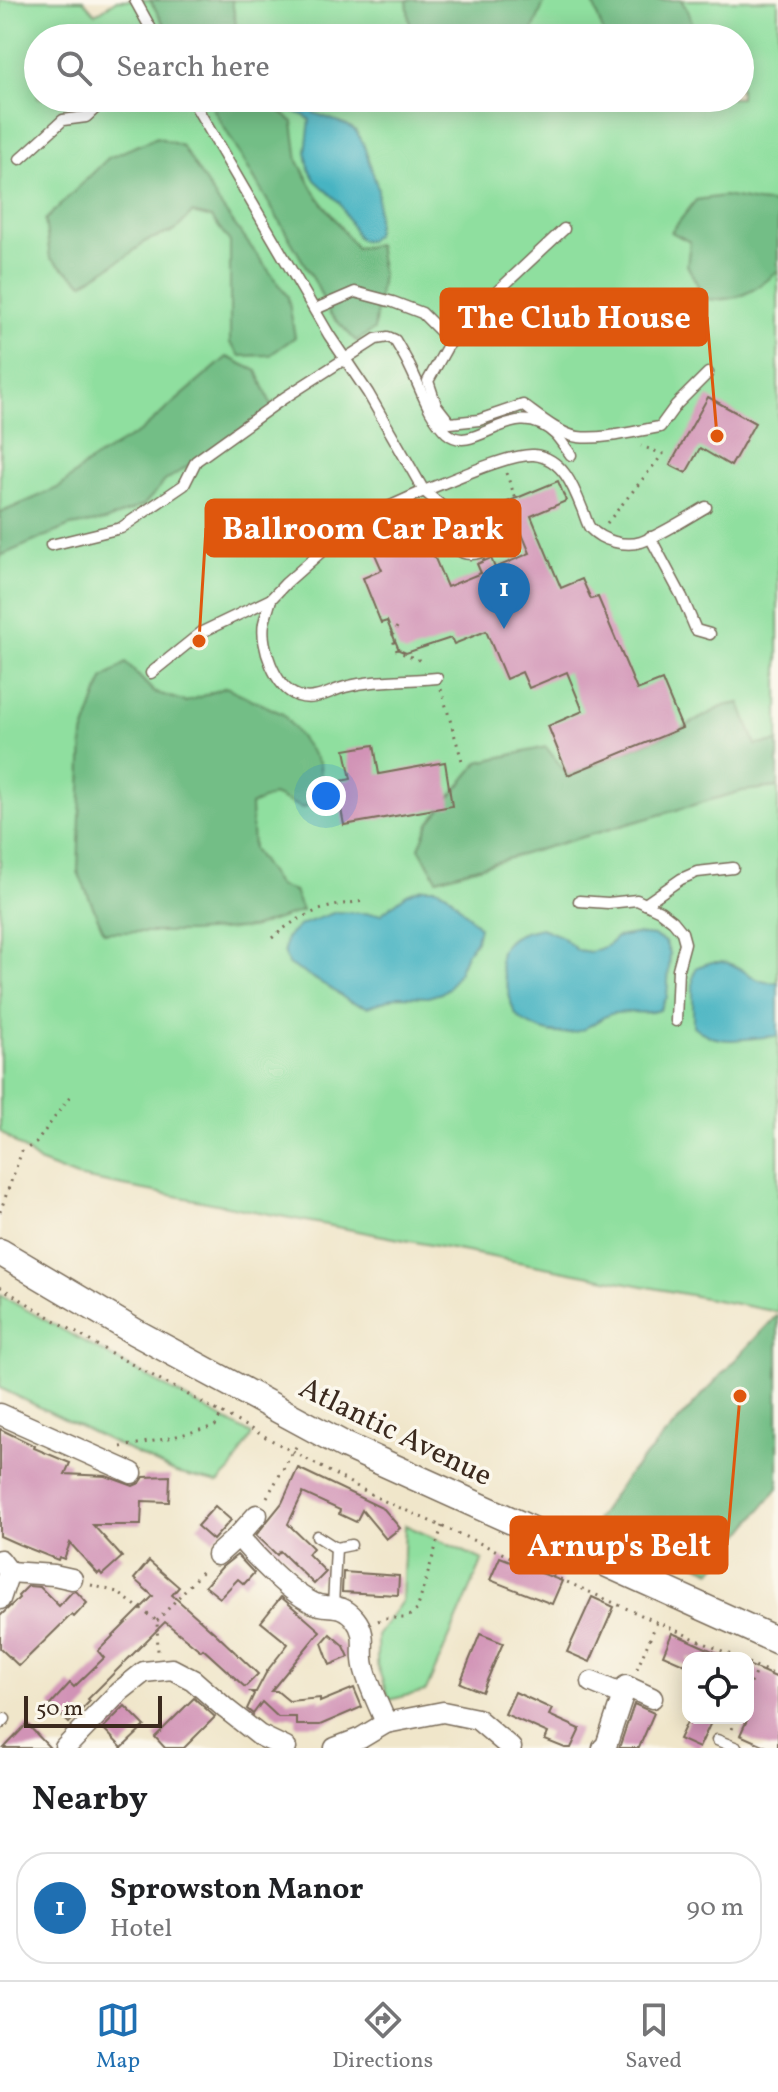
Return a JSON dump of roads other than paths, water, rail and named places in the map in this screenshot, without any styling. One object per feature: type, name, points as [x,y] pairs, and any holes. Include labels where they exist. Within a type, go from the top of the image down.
[{"type":"street","name":"Atlantic Avenue","points":[[0,1252],[135,1332],[344,1445],[778,1641]]},
{"type":"street","points":[[0,1414],[132,1473]]},
{"type":"street","points":[[217,1555],[257,1515]]},
{"type":"street","points":[[238,1536],[256,1557],[303,1598],[315,1605],[342,1607],[357,1620],[364,1640],[363,1664],[386,1723]]},
{"type":"street","points":[[0,1599],[4,1566],[72,1579]]},
{"type":"street","points":[[65,1748],[119,1692],[144,1672],[172,1669],[193,1680],[259,1735],[286,1748]]},
{"type":"street","points":[[592,1682],[652,1698]]},
{"type":"street","points":[[603,1748],[626,1691]]},
{"type":"street","points":[[335,1748],[361,1738],[386,1723],[443,1712],[477,1719],[511,1748]]},
{"type":"lane","points":[[135,0],[148,24]]},
{"type":"lane","points":[[20,159],[63,120],[86,117],[91,112]]},
{"type":"lane","points":[[199,112],[424,491],[455,517]]},
{"type":"lane","points":[[564,229],[471,316],[428,381],[436,405],[450,423],[479,420],[523,405],[576,437],[620,435],[660,427],[676,405],[708,373]]},
{"type":"lane","points":[[320,307],[355,292],[393,302],[422,313],[451,342]]},
{"type":"lane","points":[[51,545],[121,528],[184,485],[196,461],[284,398],[376,339],[388,337],[395,340],[429,406],[449,434],[461,440],[501,424],[522,420],[537,422],[555,434],[571,455]]},
{"type":"lane","points":[[151,673],[202,632],[271,599],[355,522],[424,491],[519,455],[536,455],[550,460],[563,471],[590,527],[621,544],[638,543],[706,507]]},
{"type":"lane","points":[[468,511],[482,514],[488,519],[491,540],[482,556],[461,552],[451,542],[449,529],[455,517],[468,511]]},
{"type":"lane","points":[[650,537],[696,630],[710,634]]},
{"type":"lane","points":[[271,599],[264,624],[264,647],[284,689],[300,698],[320,697],[345,687],[375,682],[437,678]]},
{"type":"lane","points":[[645,904],[681,879],[697,872],[733,868]]},
{"type":"lane","points":[[579,901],[608,903],[637,900],[660,911],[682,932],[685,943],[678,969],[676,1021]]},
{"type":"lane","points":[[317,1536],[336,1548],[351,1545]]},
{"type":"lane","points":[[333,1606],[336,1548]]},
{"type":"lane","points":[[717,1740],[737,1748]]},
{"type":"water","points":[[297,112],[314,112],[347,125],[356,131],[363,143],[378,189],[377,224],[375,235],[369,240],[358,238],[339,202],[315,180],[309,169],[306,152],[310,120]]},
{"type":"water","points":[[422,888],[436,888],[447,893],[479,927],[476,940],[458,973],[441,993],[428,997],[399,996],[368,1007],[350,1002],[288,964],[284,951],[286,938],[300,925],[336,912],[381,914],[407,894]]},
{"type":"water","points":[[541,928],[561,936],[577,950],[591,952],[607,946],[617,937],[635,934],[654,936],[665,942],[670,953],[667,997],[660,1010],[611,1014],[584,1029],[566,1033],[541,1030],[523,1021],[512,1007],[500,954],[514,936]]},
{"type":"water","points":[[712,962],[728,963],[759,980],[778,982],[778,1036],[723,1040],[693,1026],[693,976],[697,967]]},
{"type":"place","name":"The Club House","points":[[717,436]]},
{"type":"place","name":"Sprowston Manor","points":[[504,629]]},
{"type":"place","name":"Ballroom Car Park","points":[[199,641]]},
{"type":"place","name":"Arnup's Belt","points":[[740,1396]]}]
